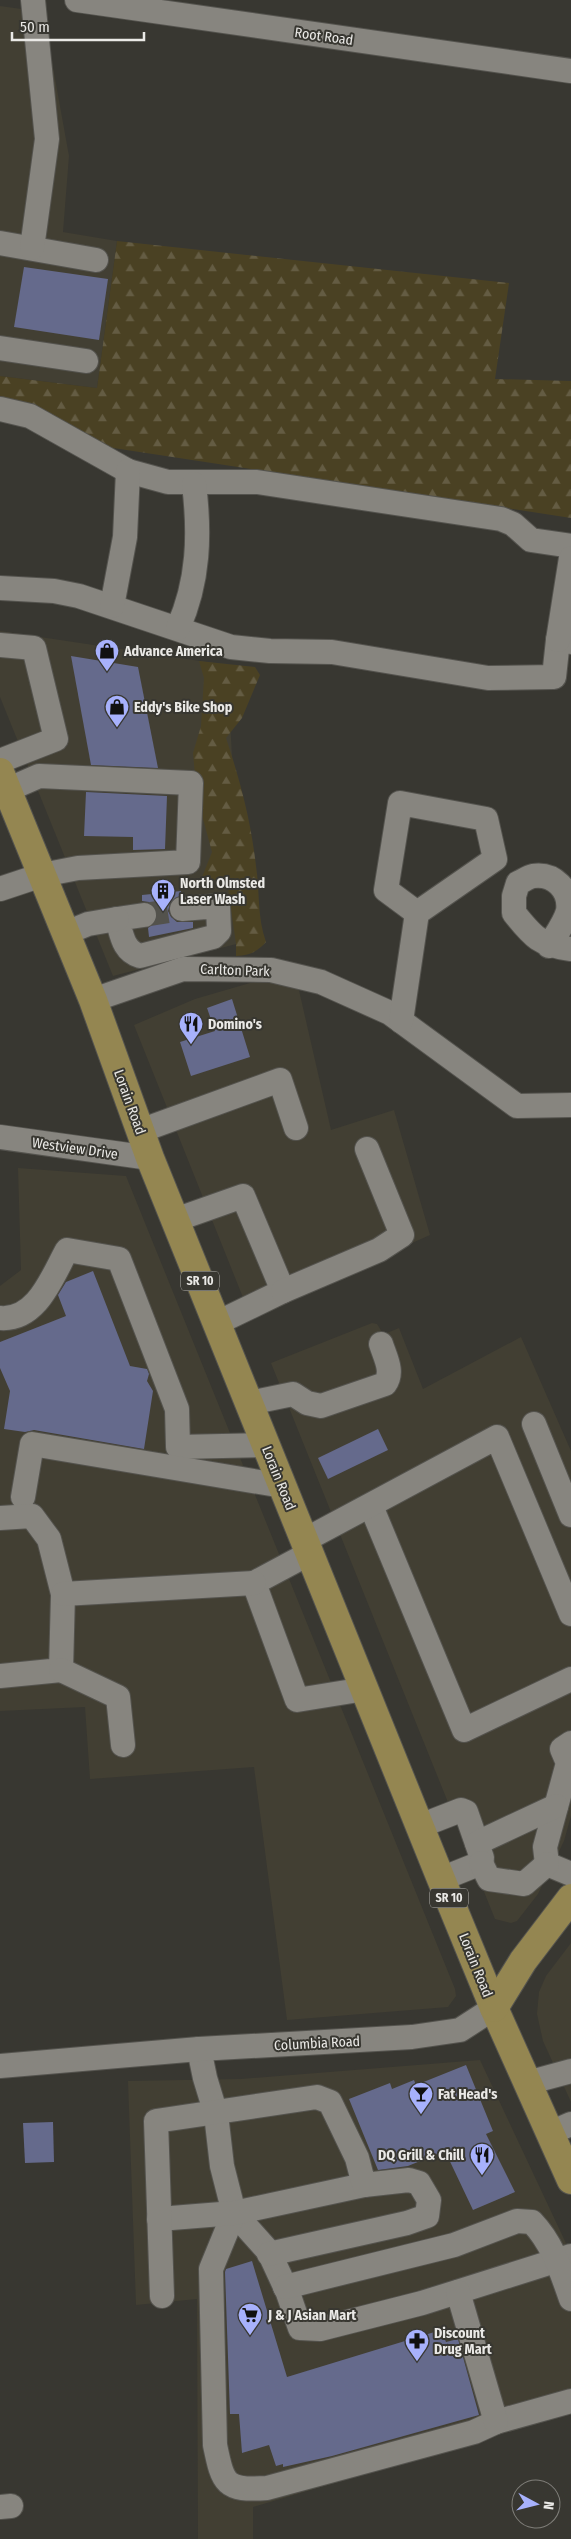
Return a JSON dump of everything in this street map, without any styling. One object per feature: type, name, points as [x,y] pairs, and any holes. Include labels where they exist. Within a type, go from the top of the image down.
[{"type":"main road","name":"Lorain Road","points":[[4,781],[93,1000],[150,1158],[441,1879],[527,2083],[560,2129],[570,2173]]},
{"type":"main road","name":"Columbia Road","points":[[494,2008],[523,1962],[571,1898]]},
{"type":"street","points":[[32,248],[47,139],[40,53],[33,0]]},
{"type":"street","name":"Root Road","points":[[77,0],[571,71]]},
{"type":"street","points":[[0,243],[96,260]]},
{"type":"street","points":[[0,348],[86,361]]},
{"type":"street","points":[[0,409],[30,416],[128,471],[168,482],[194,484],[257,482],[501,519],[514,524],[521,533],[531,540],[571,546]]},
{"type":"street","points":[[112,606],[125,537],[128,471]]},
{"type":"street","points":[[178,628],[194,580],[198,546],[194,484]]},
{"type":"street","points":[[0,588],[54,591],[112,606],[231,647],[270,651],[332,652],[488,678],[554,677],[564,641],[571,558]]},
{"type":"street","points":[[0,645],[34,648],[56,739],[0,761]]},
{"type":"street","points":[[0,889],[42,875],[78,868],[188,862],[191,783],[39,776],[4,781]]},
{"type":"street","points":[[401,1021],[417,913],[495,859],[486,819],[400,803],[386,890],[417,913]]},
{"type":"street","points":[[117,920],[125,946],[131,954],[140,956],[213,937],[219,931],[218,906],[182,909]]},
{"type":"street","points":[[66,933],[88,924],[144,915]]},
{"type":"street","name":"Carlton Park","points":[[93,1000],[183,969],[271,970],[321,982],[390,1013],[517,1106],[571,1105]]},
{"type":"street","points":[[140,1131],[280,1080],[296,1128]]},
{"type":"street","name":"Westview Drive","points":[[0,1137],[150,1158]]},
{"type":"street","points":[[217,1323],[283,1291],[379,1250],[402,1234],[367,1149]]},
{"type":"street","points":[[175,1220],[243,1196],[283,1291]]},
{"type":"street","points":[[0,1318],[12,1319],[40,1301],[67,1250],[119,1259],[178,1409],[178,1446],[266,1444]]},
{"type":"street","points":[[249,1403],[293,1394],[308,1403],[321,1406],[385,1384],[389,1379],[389,1368],[381,1344]]},
{"type":"street","points":[[534,1424],[571,1515]]},
{"type":"street","points":[[63,1594],[254,1583],[371,1506],[497,1437],[571,1614]]},
{"type":"street","points":[[23,1497],[32,1444],[283,1486]]},
{"type":"street","points":[[371,1506],[464,1730],[571,1679]]},
{"type":"street","points":[[0,1518],[32,1516],[49,1539],[63,1594],[61,1670]]},
{"type":"street","points":[[254,1583],[296,1700],[364,1689]]},
{"type":"street","points":[[0,1676],[61,1670],[118,1697],[123,1745]]},
{"type":"street","points":[[547,1864],[544,1847],[568,1763],[562,1749],[571,1744]]},
{"type":"street","points":[[441,1879],[479,1853],[556,1806]]},
{"type":"street","points":[[420,1826],[461,1810],[466,1812],[479,1853],[490,1879],[524,1884],[547,1864]]},
{"type":"street","points":[[547,1864],[571,1874]]},
{"type":"street","name":"Columbia Road","points":[[0,2066],[199,2049],[412,2037],[460,2030],[494,2008]]},
{"type":"street","points":[[199,2049],[205,2078],[216,2114],[222,2166],[234,2213],[269,2254],[285,2287],[300,2328],[320,2329],[422,2303],[564,2258]]},
{"type":"street","points":[[527,2083],[571,2071]]},
{"type":"street","points":[[162,2296],[156,2121],[216,2114],[317,2098],[330,2102],[357,2158],[364,2185]]},
{"type":"street","points":[[159,2219],[234,2213],[364,2185],[409,2180],[419,2183],[429,2200],[427,2216],[407,2223],[269,2254]]},
{"type":"street","points":[[234,2213],[211,2269],[215,2444],[221,2472],[229,2484],[243,2490],[267,2488],[474,2432],[496,2422],[571,2401]]},
{"type":"street","points":[[285,2287],[454,2245],[517,2221],[532,2222],[564,2258],[571,2299]]},
{"type":"street","points":[[458,2292],[496,2422]]},
{"type":"shaded area","points":[[0,6],[43,12],[69,156],[63,232],[117,241],[97,388],[0,376]]},
{"type":"shaded area","points":[[0,631],[227,665],[239,883],[248,941],[113,976],[0,697]]},
{"type":"shaded area","points":[[267,978],[298,986],[331,1130],[394,1110],[430,1235],[250,1315],[134,1025],[195,999]]},
{"type":"shaded area","points":[[18,1168],[126,1176],[455,1989],[456,1996],[448,2007],[287,2020],[254,1767],[90,1779],[85,1707],[0,1711],[0,1286],[21,1270]]},
{"type":"shaded area","points":[[372,1323],[377,1324],[382,1332],[387,1333],[399,1328],[423,1389],[521,1337],[571,1451],[571,1816],[564,1841],[538,1894],[517,1921],[511,1923],[495,1919],[271,1363]]},
{"type":"shaded area","points":[[571,1943],[571,2102],[543,2041],[537,2014],[539,1992],[546,1976]]},
{"type":"shaded area","points":[[480,2060],[571,2254],[571,2413],[253,2507],[253,2539],[198,2539],[197,2299],[136,2305],[128,2081],[241,2079]]},
{"type":"green space","points":[[117,241],[509,283],[495,379],[571,381],[571,518],[74,442],[43,411],[0,397],[0,376],[97,388]]},
{"type":"green space","points":[[199,661],[255,667],[260,675],[242,718],[226,738],[248,817],[257,876],[261,923],[266,942],[256,951],[241,956],[236,956],[228,888],[220,881],[202,877],[212,852],[197,797],[193,753],[201,726],[204,678]]},
{"type":"building","points":[[24,267],[108,279],[99,340],[14,327]]},
{"type":"building","name":"Eddy's Bike Shop","points":[[71,656],[138,667],[158,768],[91,765]]},
{"type":"building","points":[[86,792],[167,796],[165,849],[133,850],[133,837],[84,836]]},
{"type":"building","name":"North Olmsted Laser Wash","points":[[181,891],[181,895],[170,903],[168,911],[177,922],[193,922],[193,928],[149,937],[148,928],[157,920],[157,913],[149,902],[142,901],[142,895]]},
{"type":"building","points":[[232,999],[250,1057],[191,1076],[180,1042],[215,1031],[207,1008]]},
{"type":"building","points":[[93,1271],[130,1366],[147,1369],[149,1374],[147,1381],[153,1391],[144,1449],[34,1430],[25,1432],[4,1429],[10,1391],[0,1368],[0,1342],[66,1316],[58,1295],[66,1282]]},
{"type":"building","points":[[378,1429],[388,1450],[328,1479],[318,1458]]},
{"type":"building","name":"Fat Head's","points":[[466,2065],[493,2131],[486,2134],[515,2192],[473,2210],[445,2151],[408,2166],[378,2170],[349,2099],[390,2083],[392,2089],[414,2080],[416,2085]]},
{"type":"building","points":[[53,2122],[54,2162],[25,2163],[23,2123]]},
{"type":"building","points":[[252,2261],[287,2377],[441,2330],[446,2342],[458,2339],[479,2415],[332,2456],[283,2467],[283,2464],[276,2466],[269,2445],[242,2453],[239,2414],[230,2414],[225,2272],[226,2269]]},
{"type":"tunnel","points":[[144,915],[182,909]]},
{"type":"place","name":"Advance America","points":[[107,672]]},
{"type":"place","name":"Eddy's Bike Shop","points":[[117,728]]},
{"type":"place","name":"North Olmsted Laser Wash","points":[[163,912]]},
{"type":"place","name":"Domino's","points":[[191,1045]]},
{"type":"place","name":"Fat Head's","points":[[421,2115]]},
{"type":"place","name":"DQ Grill & Chill","points":[[482,2176]]},
{"type":"place","name":"J & J Asian Mart","points":[[250,2336]]},
{"type":"place","name":"Discount Drug Mart","points":[[417,2362]]}]
